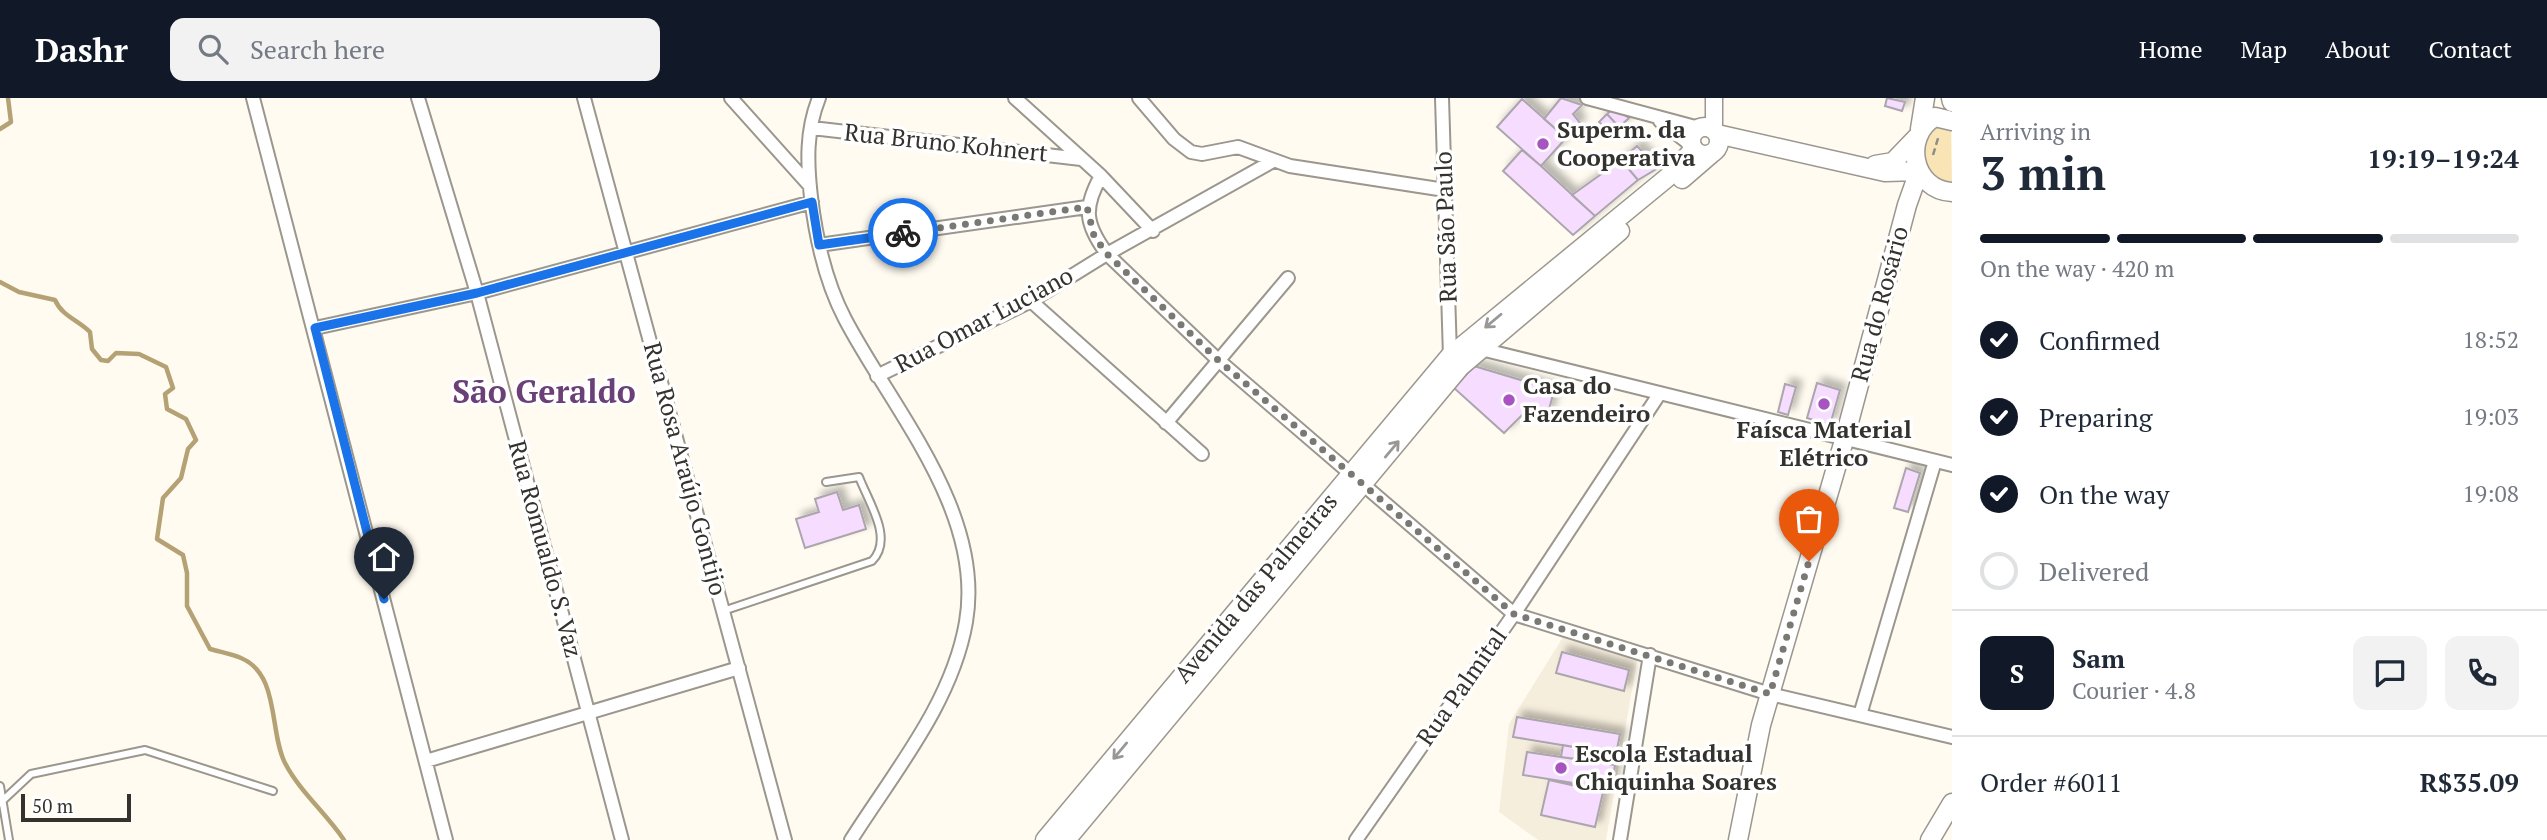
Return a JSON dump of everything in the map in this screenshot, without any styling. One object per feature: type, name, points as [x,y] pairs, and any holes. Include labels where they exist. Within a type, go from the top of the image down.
[{"type":"main road","name":"Rua do Rosário","points":[[1738,840],[1749,772],[1770,694],[1918,172],[1916,147],[1924,98]]},
{"type":"main road","points":[[1864,165],[1893,162],[1936,117],[1952,121]]},
{"type":"main road","points":[[1705,140],[1742,140],[1864,165],[1885,172],[1918,172],[1941,191],[1952,192]]},
{"type":"main road","name":"Avenida das Palmeiras","points":[[1066,840],[1145,733],[1357,479],[1460,367],[1705,140]]},
{"type":"main road","name":"Avenida das Palmeiras","points":[[1357,479],[1450,356],[1668,177],[1705,140]]},
{"type":"main road","name":"Avenida das Palmeiras","points":[[1045,840],[1145,733]]},
{"type":"main road","points":[[1930,840],[1952,803]]},
{"type":"street","points":[[253,98],[315,328],[446,840]]},
{"type":"street","name":"Rua Romualdo S. Vaz","points":[[418,98],[477,293],[622,840]]},
{"type":"street","name":"Rua Rosa Araújo Gontijo","points":[[584,98],[785,840]]},
{"type":"street","points":[[731,98],[810,186]]},
{"type":"street","points":[[820,98],[807,152],[819,245],[832,289],[877,376],[945,492],[963,556],[968,601],[954,672],[921,730],[851,840]]},
{"type":"street","points":[[1139,98],[1174,139],[1191,152],[1202,154],[1238,147],[1273,161],[1445,190]]},
{"type":"street","name":"Rua São Paulo","points":[[1442,98],[1450,356]]},
{"type":"street","points":[[1587,98],[1651,115],[1705,140],[1712,98]]},
{"type":"street","points":[[1018,99],[1101,176],[1153,230]]},
{"type":"street","name":"Rua Bruno Kohnert","points":[[812,128],[1081,159]]},
{"type":"street","name":"Rua Omar Luciano","points":[[877,376],[1031,300],[1273,161]]},
{"type":"street","points":[[1101,176],[1087,207],[1094,236],[1107,254],[1217,359],[1514,614],[1770,694],[1952,737]]},
{"type":"street","points":[[315,328],[477,293],[627,250],[812,202]]},
{"type":"street","points":[[819,245],[1087,207]]},
{"type":"street","points":[[1166,424],[1217,359],[1288,278]]},
{"type":"street","points":[[1031,300],[1202,454]]},
{"type":"street","points":[[1481,349],[1952,465]]},
{"type":"street","name":"Rua Palmital","points":[[1356,840],[1514,614],[1660,393]]},
{"type":"street","points":[[1860,715],[1935,461]]},
{"type":"street","points":[[1620,840],[1650,655]]},
{"type":"street","points":[[426,761],[739,667]]},
{"type":"lane","points":[[723,611],[872,561],[880,554],[884,540],[859,477],[826,482]]},
{"type":"lane","points":[[1,802],[32,774],[145,750],[272,791]]},
{"type":"lane","points":[[0,786],[9,840]]},
{"type":"path","points":[[1932,159],[1939,134]]},
{"type":"shaded area","points":[[1935,122],[1951,129],[1952,187],[1932,176],[1923,165],[1925,139]]},
{"type":"shaded area","name":"Escola Estadual Chiquinha Soares","points":[[1563,637],[1637,661],[1606,840],[1538,840],[1499,812],[1509,724]]},
{"type":"building","points":[[1561,98],[1582,105],[1573,114],[1580,123],[1566,138],[1544,119]]},
{"type":"building","points":[[1887,98],[1905,102],[1902,111],[1885,106]]},
{"type":"building","points":[[1522,99],[1566,138],[1541,166],[1497,127]]},
{"type":"building","points":[[1614,108],[1629,118],[1619,127],[1607,114]]},
{"type":"building","points":[[1607,114],[1619,127],[1611,134],[1599,122]]},
{"type":"building","points":[[1637,146],[1658,168],[1638,180],[1621,160]]},
{"type":"building","points":[[1522,150],[1595,216],[1573,235],[1503,171]]},
{"type":"building","points":[[1621,160],[1638,180],[1595,216],[1572,195]]},
{"type":"building","name":"Casa do Fazendeiro","points":[[1474,366],[1554,390],[1548,414],[1528,409],[1504,433],[1454,388]]},
{"type":"building","name":"Faísca Material Elétrico","points":[[1817,383],[1840,390],[1830,425],[1807,418]]},
{"type":"building","points":[[1785,384],[1796,387],[1788,415],[1778,412]]},
{"type":"building","points":[[1906,468],[1920,473],[1908,512],[1894,508]]},
{"type":"building","points":[[837,492],[843,510],[859,505],[866,529],[805,548],[796,519],[819,512],[815,499]]},
{"type":"building","points":[[1562,652],[1629,670],[1624,691],[1556,673]]},
{"type":"building","name":"Escola Estadual Chiquinha Soares","points":[[1517,717],[1620,734],[1616,754],[1513,737]]},
{"type":"building","points":[[1563,745],[1585,749],[1583,760],[1561,757]]},
{"type":"building","points":[[1527,752],[1615,765],[1611,789],[1523,775]]},
{"type":"building","name":"Escola Estadual Chiquinha Soares","points":[[1549,780],[1603,792],[1595,827],[1541,815]]},
{"type":"waterway","points":[[0,129],[11,122],[8,98]]},
{"type":"waterway","points":[[0,282],[19,292],[55,300],[66,314],[90,332],[92,349],[101,360],[108,361],[116,353],[139,354],[166,367],[173,388],[165,394],[167,409],[186,419],[196,440],[188,449],[181,478],[163,498],[157,539],[183,555],[187,573],[187,606],[210,649],[241,658],[253,666],[262,677],[268,690],[285,763],[344,840]]},
{"type":"way so far","points":[[903,233],[1087,207],[1094,236],[1107,254],[1217,359],[1514,614],[1770,694],[1809,561]]},
{"type":"place","name":"Superm. da Cooperativa","points":[[1543,144]]},
{"type":"place","name":"Casa do Fazendeiro","points":[[1509,400]]},
{"type":"place","name":"Faísca Material Elétrico","points":[[1824,404]]},
{"type":"place","name":"Escola Estadual Chiquinha Soares","points":[[1561,768]]},
{"type":"district","name":"São Geraldo","points":[[544,392]]},
{"type":"route","points":[[384,599],[315,328],[477,293],[627,250],[812,202],[819,245],[903,233]]}]
